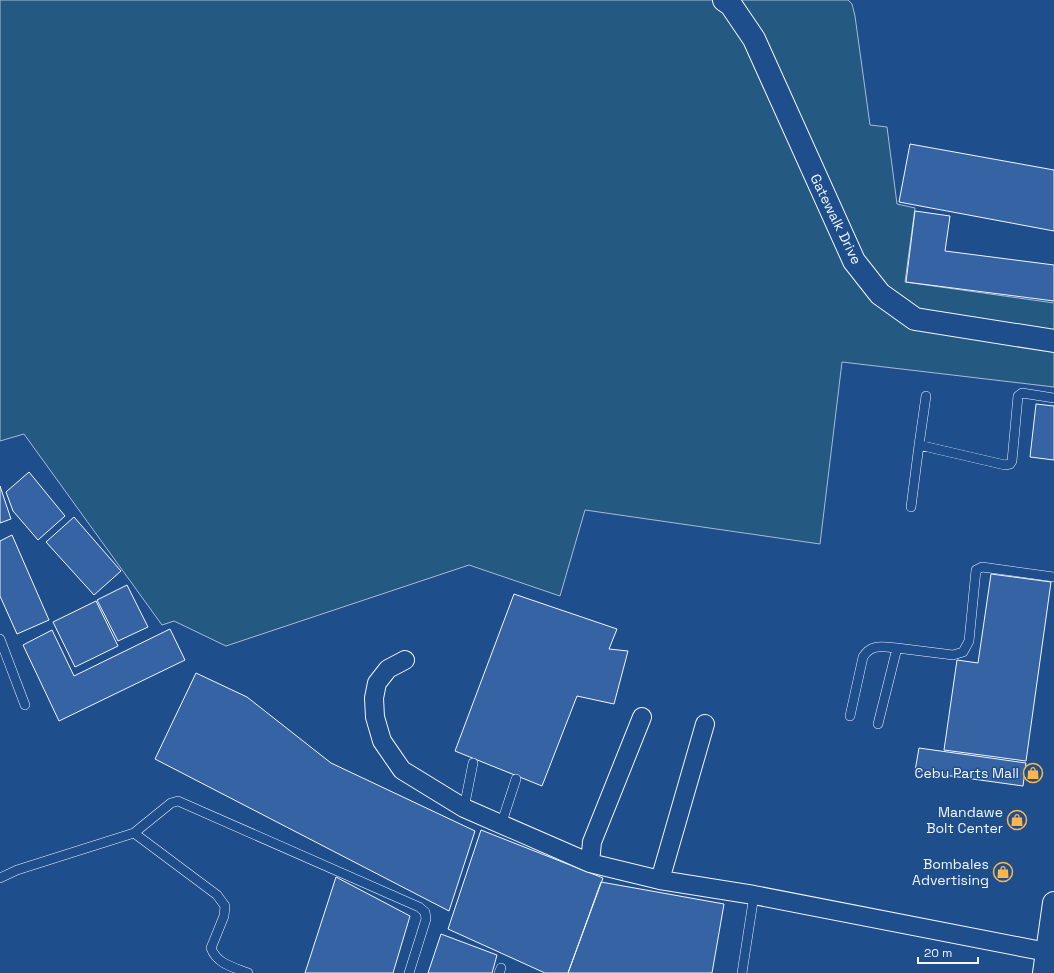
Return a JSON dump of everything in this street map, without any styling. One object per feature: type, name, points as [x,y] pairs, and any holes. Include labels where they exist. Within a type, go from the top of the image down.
[{"type":"main road","name":"Gatewalk Drive","points":[[724,0],[731,5],[754,39],[854,261],[880,294],[915,319],[1054,341]]},
{"type":"main road","points":[[1045,963],[1054,903]]},
{"type":"street","points":[[405,660],[388,669],[378,683],[374,698],[375,717],[382,741],[402,770],[464,808],[500,825],[590,862],[660,880],[754,895],[1045,963]]},
{"type":"street","points":[[590,862],[592,842],[642,717]]},
{"type":"street","points":[[660,880],[705,724]]},
{"type":"lane","points":[[919,445],[1005,465],[1010,464],[1012,461],[1018,396],[1022,393],[1054,398]]},
{"type":"lane","points":[[911,507],[926,396]]},
{"type":"lane","points":[[850,716],[863,656],[866,651],[872,647],[897,648],[953,655],[963,652],[969,641],[976,570],[982,567],[1054,577]]},
{"type":"lane","points":[[0,639],[25,705]]},
{"type":"lane","points":[[878,724],[897,648]]},
{"type":"lane","points":[[464,808],[473,763]]},
{"type":"lane","points":[[500,825],[516,779]]},
{"type":"lane","points":[[0,878],[17,870],[134,833],[171,802],[178,801],[419,907],[425,912],[426,919],[409,973]]},
{"type":"lane","points":[[134,833],[217,895],[225,906],[224,916],[211,948],[219,961],[248,973]]},
{"type":"lane","points":[[742,973],[754,895]]},
{"type":"shaded area","points":[[0,0],[848,0],[852,4],[855,16],[870,125],[887,127],[897,204],[915,208],[905,282],[1054,303],[1054,387],[842,362],[820,544],[585,510],[560,596],[469,565],[226,646],[174,621],[162,625],[24,434],[0,441]]},
{"type":"building","points":[[910,144],[1054,170],[1054,231],[899,202]]},
{"type":"building","points":[[915,211],[950,216],[945,251],[1054,265],[1054,301],[906,282]]},
{"type":"building","points":[[1036,404],[1054,406],[1054,460],[1030,457]]},
{"type":"building","points":[[29,472],[65,516],[38,540],[13,511],[6,492]]},
{"type":"building","points":[[0,486],[11,519],[0,523]]},
{"type":"building","points":[[74,517],[121,571],[94,595],[46,542]]},
{"type":"building","points":[[12,535],[49,620],[17,634],[0,596],[0,541]]},
{"type":"building","points":[[991,574],[1051,582],[1026,761],[944,750],[957,660],[978,663]]},
{"type":"building","points":[[127,585],[148,627],[118,641],[97,600]]},
{"type":"building","points":[[514,594],[617,629],[609,649],[628,651],[614,704],[577,696],[542,786],[455,751]]},
{"type":"building","points":[[96,601],[118,646],[75,667],[53,622]]},
{"type":"building","points":[[170,629],[185,660],[59,721],[23,645],[52,630],[74,676]]},
{"type":"building","points":[[196,673],[247,697],[331,763],[475,831],[449,911],[155,759]]},
{"type":"building","points":[[919,748],[1026,763],[1023,786],[915,771]]},
{"type":"building","points":[[481,830],[603,878],[568,973],[545,973],[448,929]]},
{"type":"building","points":[[336,877],[410,916],[393,973],[305,973]]},
{"type":"building","points":[[601,882],[724,904],[712,973],[568,973]]},
{"type":"building","points":[[441,934],[497,955],[492,973],[428,973]]},
{"type":"place","name":"Cebu Parts Mall","points":[[1033,773]]},
{"type":"place","name":"Mandawe Bolt Center","points":[[1017,820]]},
{"type":"place","name":"Bombales Advertising","points":[[1003,872]]}]
